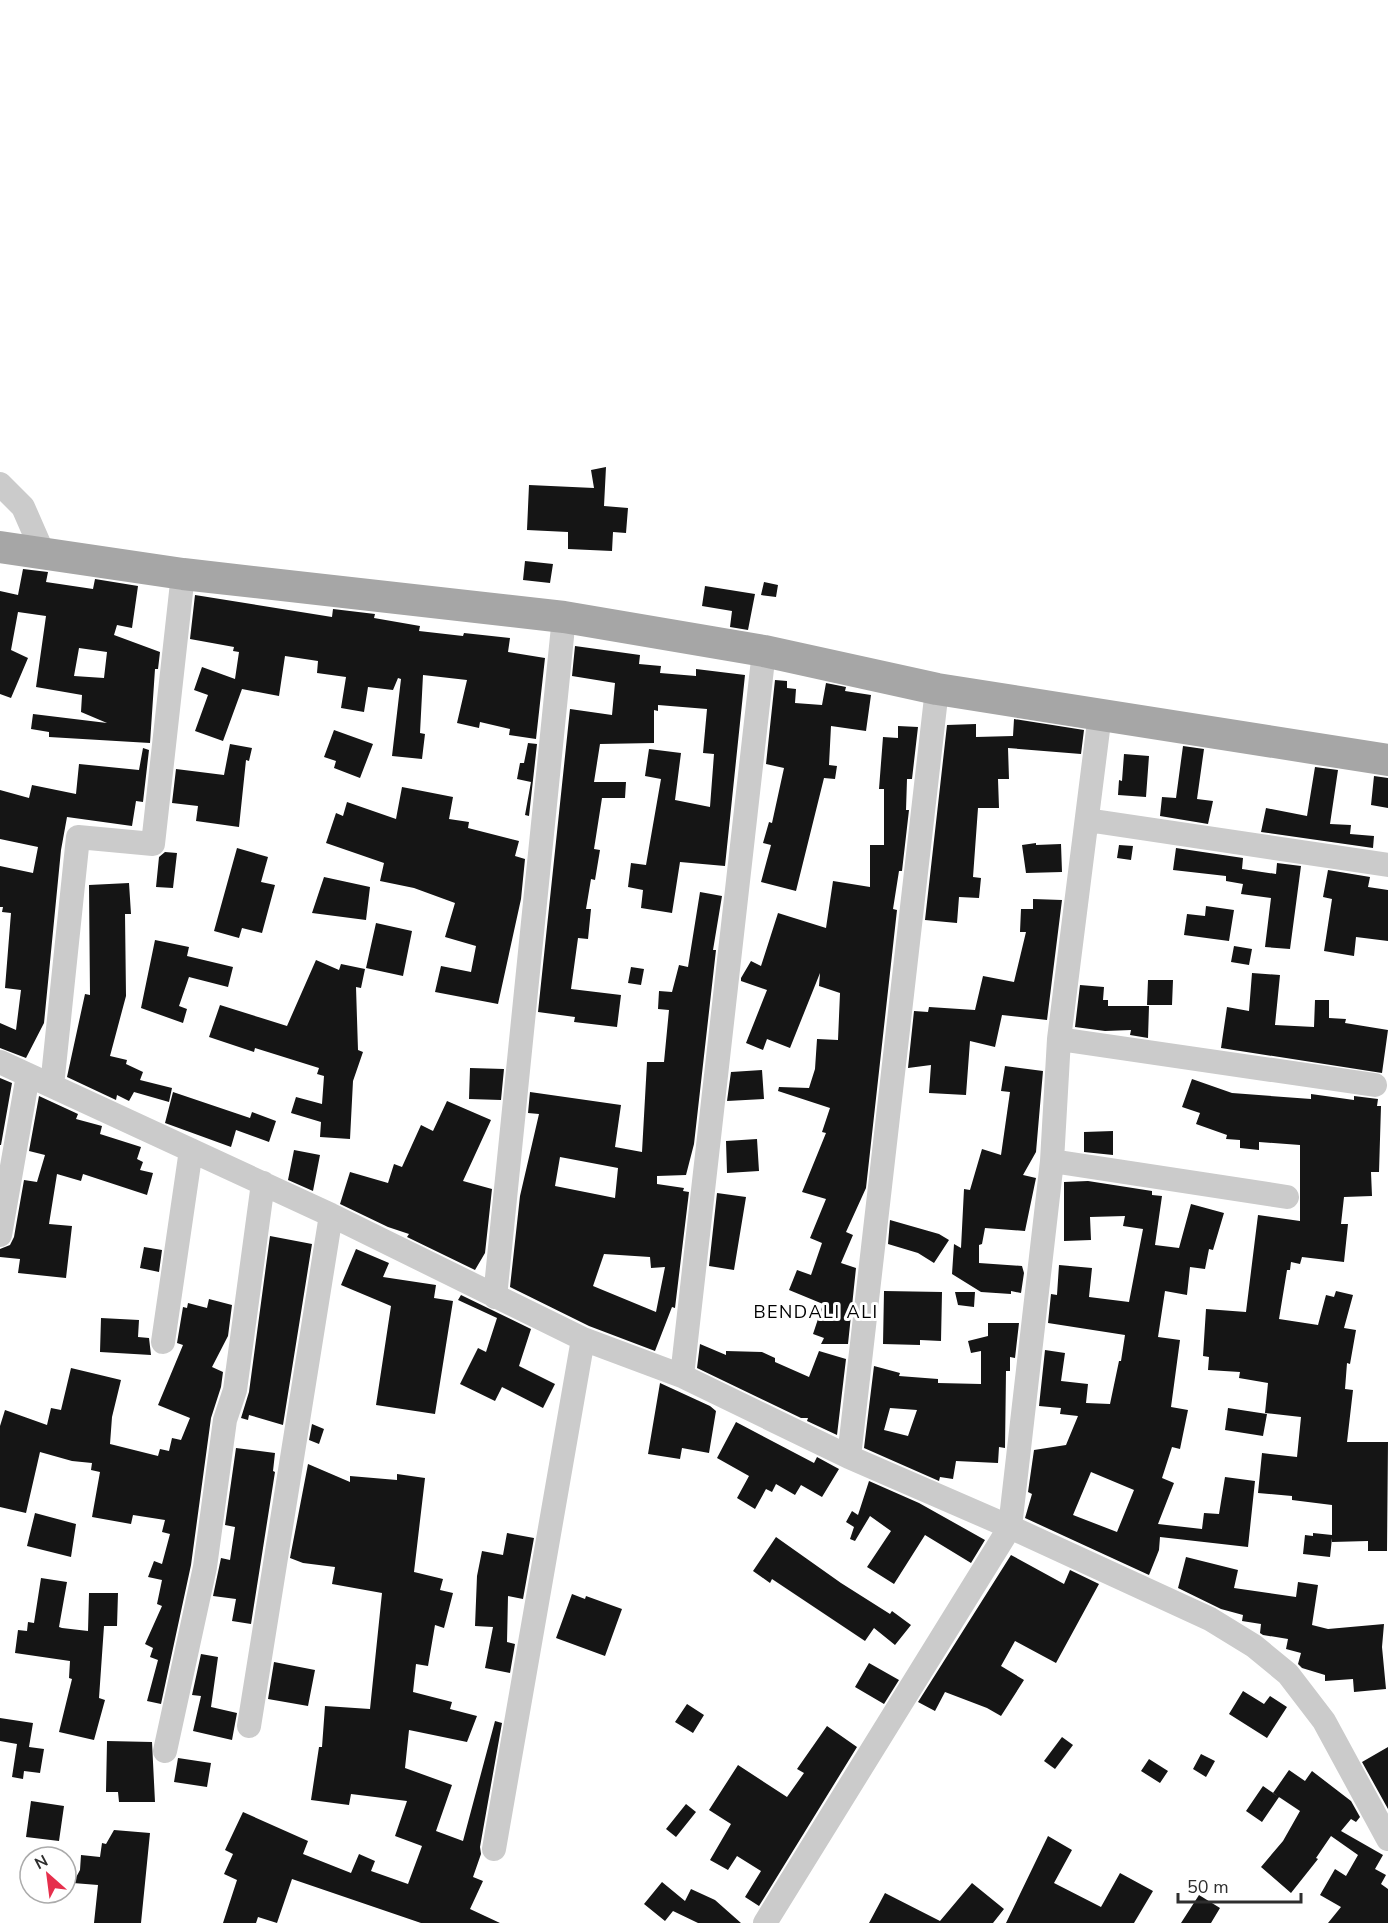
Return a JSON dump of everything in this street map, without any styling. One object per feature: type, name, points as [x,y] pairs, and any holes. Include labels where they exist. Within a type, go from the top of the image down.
[{"type":"main road","points":[[0,547],[183,574],[564,617],[764,651],[937,689],[1388,760]]},
{"type":"street","points":[[0,484],[23,507],[44,555]]},
{"type":"street","points":[[52,1086],[78,837],[153,844],[183,574]]},
{"type":"street","points":[[495,1297],[564,617]]},
{"type":"street","points":[[682,1376],[764,651]]},
{"type":"street","points":[[849,1457],[937,689]]},
{"type":"street","points":[[765,1923],[1010,1527],[1052,1161],[1059,1040],[1100,714]]},
{"type":"street","points":[[1087,820],[1388,865]]},
{"type":"street","points":[[1059,1040],[1375,1085]]},
{"type":"street","points":[[0,1062],[331,1215],[583,1339],[682,1376],[849,1457],[1010,1527],[1210,1619],[1254,1646],[1279,1667],[1324,1721],[1388,1839]]},
{"type":"street","points":[[0,1236],[28,1075]]},
{"type":"street","points":[[163,1342],[191,1150]]},
{"type":"street","points":[[1052,1161],[1287,1197]]},
{"type":"street","points":[[165,1751],[205,1568],[225,1420],[235,1390],[263,1183]]},
{"type":"street","points":[[249,1726],[331,1215]]},
{"type":"street","points":[[495,1849],[583,1339]]},
{"type":"building","points":[[606,467],[604,506],[628,508],[626,533],[613,532],[612,551],[568,549],[568,532],[527,530],[529,485],[594,488],[591,470]]},
{"type":"building","points":[[525,561],[553,564],[550,583],[523,580]]},
{"type":"building","points":[[23,569],[48,572],[46,582],[93,589],[95,579],[138,586],[132,628],[117,625],[114,635],[160,652],[158,669],[155,669],[150,743],[49,737],[49,732],[31,729],[33,714],[107,723],[81,712],[82,695],[36,687],[46,616],[18,612],[11,650],[28,658],[11,698],[0,694],[0,591],[18,595]],"holes":[[[79,648],[107,652],[104,678],[74,676]]]},
{"type":"building","points":[[764,582],[778,585],[776,597],[761,595]]},
{"type":"building","points":[[705,586],[755,594],[748,630],[730,627],[732,611],[702,606]]},
{"type":"building","points":[[195,595],[332,617],[333,609],[375,614],[374,618],[420,626],[419,631],[510,638],[508,652],[545,658],[536,739],[509,735],[510,729],[480,722],[479,728],[457,723],[467,680],[423,675],[420,733],[425,734],[422,759],[392,756],[401,679],[398,678],[393,690],[368,687],[364,712],[341,708],[346,677],[317,673],[318,661],[285,656],[279,696],[242,689],[223,741],[195,731],[208,695],[194,690],[202,667],[235,679],[239,652],[233,651],[234,647],[190,639]]},
{"type":"building","points":[[575,646],[640,655],[639,664],[661,666],[660,673],[696,676],[696,669],[745,675],[725,866],[680,862],[672,913],[641,908],[643,890],[628,887],[631,863],[646,865],[661,779],[645,776],[649,749],[681,753],[675,800],[710,807],[714,754],[703,753],[707,709],[658,705],[658,711],[654,710],[654,743],[600,744],[594,782],[626,782],[625,798],[602,798],[594,849],[600,850],[595,880],[591,879],[586,909],[591,909],[588,939],[578,938],[571,989],[621,995],[617,1027],[574,1022],[575,1017],[538,1012],[570,709],[612,715],[615,683],[572,676]]},
{"type":"building","points":[[775,680],[787,681],[787,688],[796,689],[795,703],[822,705],[826,683],[846,687],[845,691],[871,695],[866,731],[831,726],[829,765],[837,766],[835,779],[824,778],[796,891],[761,882],[771,845],[763,843],[769,822],[772,823],[784,768],[766,764]]},
{"type":"building","points":[[1014,719],[1084,730],[1081,754],[1008,748],[1009,779],[998,779],[999,808],[978,808],[973,877],[981,878],[979,898],[959,897],[957,923],[925,920],[947,725],[976,724],[976,737],[1013,736]]},
{"type":"building","points":[[898,726],[918,727],[912,779],[907,779],[906,810],[909,810],[902,871],[899,871],[893,909],[897,910],[866,1188],[846,1232],[853,1235],[841,1263],[856,1268],[848,1344],[821,1344],[824,1338],[813,1334],[823,1304],[789,1290],[797,1270],[811,1275],[822,1243],[810,1238],[826,1199],[802,1192],[826,1133],[822,1132],[830,1108],[778,1091],[779,1087],[809,1088],[815,1069],[817,1039],[838,1040],[840,993],[819,986],[820,973],[790,1048],[767,1039],[763,1050],[746,1043],[767,990],[741,981],[741,978],[751,961],[761,966],[778,913],[826,928],[833,881],[870,887],[870,845],[884,845],[884,789],[879,789],[883,737],[898,738]]},
{"type":"building","points":[[334,730],[373,744],[360,778],[334,768],[336,761],[324,757]]},
{"type":"building","points":[[528,743],[537,744],[529,816],[525,815],[531,782],[517,779],[520,763],[524,763]]},
{"type":"building","points":[[230,744],[252,748],[249,761],[246,760],[239,827],[196,821],[198,806],[172,803],[176,769],[224,775]]},
{"type":"building","points":[[1183,746],[1204,749],[1197,799],[1213,801],[1208,824],[1160,816],[1162,797],[1176,798]]},
{"type":"building","points":[[143,748],[149,750],[143,802],[136,801],[132,826],[67,817],[61,850],[44,1023],[26,1058],[0,1048],[0,1023],[16,1030],[21,990],[5,988],[11,913],[2,912],[3,907],[0,907],[0,866],[33,873],[38,847],[0,839],[0,790],[29,798],[32,785],[76,794],[79,764],[139,770]]},
{"type":"building","points":[[1124,754],[1149,756],[1146,797],[1118,795],[1119,780],[1122,781]]},
{"type":"building","points":[[1315,767],[1338,770],[1330,824],[1351,825],[1350,834],[1374,836],[1373,848],[1261,832],[1266,808],[1307,816]]},
{"type":"building","points":[[1374,776],[1388,778],[1388,808],[1371,805]]},
{"type":"building","points":[[402,787],[453,797],[449,819],[469,822],[468,828],[519,841],[515,856],[525,859],[521,899],[498,1004],[435,992],[441,966],[471,972],[476,946],[445,937],[455,903],[414,888],[380,881],[384,863],[326,843],[336,813],[343,816],[347,802],[396,819]]},
{"type":"building","points":[[1036,843],[1036,845],[1061,844],[1062,872],[1026,873],[1022,845]]},
{"type":"building","points":[[1119,845],[1133,846],[1131,860],[1117,858]]},
{"type":"building","points":[[237,848],[268,857],[261,882],[275,885],[262,933],[242,928],[239,938],[214,931]]},
{"type":"building","points":[[1176,848],[1243,858],[1242,869],[1276,874],[1277,863],[1301,866],[1290,949],[1265,947],[1271,898],[1241,894],[1243,884],[1226,881],[1226,876],[1173,870]]},
{"type":"building","points":[[165,852],[177,853],[173,888],[156,887],[159,857]]},
{"type":"building","points":[[1328,870],[1370,877],[1368,887],[1388,890],[1388,941],[1356,937],[1354,956],[1324,951],[1332,899],[1323,897]]},
{"type":"building","points":[[324,877],[370,887],[366,920],[312,913]]},
{"type":"building","points":[[129,883],[131,914],[125,914],[126,996],[110,1056],[127,1060],[126,1064],[143,1072],[140,1080],[172,1088],[169,1102],[134,1092],[129,1101],[117,1095],[116,1100],[67,1077],[85,994],[90,995],[89,885]]},
{"type":"building","points":[[700,892],[722,896],[713,950],[716,950],[694,1144],[686,1175],[657,1176],[657,1184],[684,1188],[683,1191],[689,1192],[675,1308],[672,1307],[655,1351],[589,1326],[510,1287],[520,1196],[539,1114],[528,1113],[530,1092],[621,1105],[615,1147],[642,1152],[647,1062],[664,1062],[669,1010],[658,1009],[659,991],[672,992],[679,965],[688,967]],"holes":[[[560,1157],[618,1168],[615,1198],[555,1186]],[[604,1254],[650,1257],[651,1268],[665,1267],[656,1312],[593,1286]]]},
{"type":"building","points":[[1033,899],[1062,900],[1047,1020],[1002,1015],[995,1047],[970,1041],[966,1095],[929,1093],[931,1065],[908,1068],[914,1011],[928,1012],[929,1007],[975,1010],[983,976],[1014,982],[1026,932],[1020,932],[1021,909],[1033,909]]},
{"type":"building","points":[[1206,906],[1234,910],[1229,941],[1184,935],[1187,914],[1205,916]]},
{"type":"building","points":[[376,923],[412,931],[403,976],[366,968]]},
{"type":"building","points":[[155,940],[189,947],[187,956],[233,967],[228,987],[189,977],[179,1006],[187,1009],[183,1023],[141,1008]]},
{"type":"building","points":[[1234,946],[1252,949],[1249,965],[1231,962]]},
{"type":"building","points":[[316,960],[339,970],[341,964],[365,969],[361,988],[356,987],[358,1050],[363,1052],[353,1081],[350,1139],[320,1137],[321,1122],[291,1113],[296,1097],[322,1104],[324,1076],[317,1074],[319,1068],[255,1048],[254,1052],[209,1037],[220,1005],[287,1026]]},
{"type":"building","points":[[631,967],[644,969],[641,985],[628,983]]},
{"type":"building","points":[[1252,973],[1280,975],[1275,1025],[1314,1027],[1315,1000],[1329,1000],[1329,1018],[1346,1019],[1345,1023],[1388,1030],[1382,1073],[1221,1048],[1227,1007],[1249,1011]]},
{"type":"building","points":[[1148,980],[1173,980],[1172,1005],[1147,1005]]},
{"type":"building","points":[[1080,985],[1104,987],[1103,1000],[1108,1000],[1108,1006],[1149,1006],[1148,1038],[1130,1035],[1131,1030],[1105,1031],[1075,1027]]},
{"type":"building","points":[[1005,1066],[1043,1071],[1036,1152],[1023,1175],[1036,1178],[1025,1231],[985,1228],[982,1244],[979,1245],[979,1263],[1022,1266],[1024,1273],[1021,1293],[1011,1291],[1011,1294],[981,1292],[952,1274],[954,1244],[961,1248],[964,1189],[970,1190],[982,1149],[1001,1155],[1010,1092],[1001,1091]]},
{"type":"building","points":[[470,1068],[504,1069],[501,1100],[469,1099]]},
{"type":"building","points":[[762,1070],[764,1099],[727,1101],[731,1072]]},
{"type":"building","points":[[0,1078],[12,1083],[1,1145],[0,1145]]},
{"type":"building","points":[[1192,1079],[1232,1093],[1311,1099],[1311,1094],[1354,1100],[1354,1096],[1378,1099],[1377,1106],[1381,1106],[1379,1172],[1371,1172],[1372,1196],[1344,1197],[1341,1224],[1348,1224],[1344,1262],[1302,1257],[1300,1264],[1291,1262],[1290,1270],[1287,1270],[1279,1319],[1318,1325],[1326,1295],[1334,1297],[1336,1291],[1353,1295],[1344,1328],[1356,1330],[1350,1364],[1347,1363],[1345,1389],[1353,1390],[1347,1442],[1388,1442],[1387,1551],[1368,1551],[1368,1541],[1332,1542],[1332,1538],[1330,1557],[1303,1554],[1305,1535],[1313,1536],[1313,1533],[1332,1535],[1332,1505],[1292,1500],[1292,1496],[1258,1493],[1262,1453],[1297,1457],[1301,1417],[1265,1413],[1268,1383],[1239,1378],[1240,1372],[1208,1370],[1209,1357],[1203,1356],[1206,1309],[1246,1312],[1258,1215],[1300,1221],[1300,1145],[1259,1142],[1259,1150],[1240,1148],[1240,1140],[1226,1139],[1227,1135],[1196,1124],[1200,1113],[1182,1107]]},
{"type":"building","points":[[173,1092],[250,1118],[252,1112],[276,1121],[269,1142],[236,1130],[231,1147],[165,1123]]},
{"type":"building","points":[[39,1096],[78,1114],[76,1119],[102,1126],[100,1134],[141,1147],[137,1159],[143,1162],[140,1170],[153,1173],[147,1195],[83,1174],[81,1181],[57,1174],[49,1224],[72,1226],[66,1278],[18,1273],[20,1259],[0,1257],[0,1249],[10,1245],[14,1237],[24,1180],[37,1182],[45,1155],[29,1151]]},
{"type":"building","points":[[447,1101],[491,1120],[463,1181],[492,1189],[485,1253],[475,1270],[407,1237],[409,1234],[388,1227],[340,1204],[350,1172],[388,1183],[394,1164],[402,1167],[421,1125],[433,1131]]},
{"type":"building","points":[[1113,1131],[1113,1155],[1084,1152],[1084,1132]]},
{"type":"building","points":[[757,1139],[759,1171],[727,1173],[726,1141]]},
{"type":"building","points":[[294,1150],[320,1155],[313,1191],[288,1180]]},
{"type":"building","points":[[1088,1181],[1152,1191],[1152,1195],[1162,1196],[1155,1245],[1179,1248],[1191,1204],[1224,1213],[1213,1250],[1209,1249],[1205,1269],[1190,1267],[1187,1295],[1165,1291],[1158,1337],[1180,1340],[1171,1407],[1188,1410],[1180,1449],[1172,1447],[1162,1478],[1174,1483],[1158,1524],[1202,1529],[1204,1513],[1219,1514],[1225,1477],[1255,1481],[1248,1547],[1160,1537],[1159,1550],[1149,1575],[1025,1518],[1032,1494],[1028,1492],[1034,1450],[1066,1445],[1078,1416],[1060,1414],[1061,1408],[1039,1406],[1045,1350],[1065,1353],[1061,1381],[1088,1384],[1086,1403],[1110,1404],[1125,1335],[1048,1323],[1051,1294],[1057,1295],[1059,1265],[1092,1268],[1089,1297],[1129,1302],[1143,1229],[1123,1226],[1125,1216],[1090,1217],[1091,1240],[1064,1241],[1064,1182]],"holes":[[[1091,1472],[1134,1490],[1117,1532],[1073,1515]]]},
{"type":"building","points":[[717,1193],[746,1197],[734,1270],[709,1266]]},
{"type":"building","points":[[890,1220],[939,1234],[949,1240],[934,1263],[918,1253],[888,1244]]},
{"type":"building","points":[[270,1236],[312,1244],[283,1425],[249,1415],[248,1420],[241,1418],[249,1392]]},
{"type":"building","points":[[144,1247],[162,1250],[159,1272],[140,1268]]},
{"type":"building","points":[[356,1249],[389,1263],[383,1277],[436,1285],[434,1298],[453,1301],[435,1414],[376,1405],[391,1306],[341,1285]]},
{"type":"building","points":[[884,1291],[942,1292],[941,1341],[920,1340],[920,1345],[883,1344]]},
{"type":"building","points":[[955,1292],[975,1292],[974,1307],[958,1305]]},
{"type":"building","points":[[461,1295],[531,1329],[519,1366],[555,1384],[543,1408],[502,1387],[495,1401],[460,1384],[478,1348],[486,1352],[497,1318],[458,1300]]},
{"type":"building","points":[[209,1299],[232,1305],[228,1336],[212,1367],[223,1372],[221,1387],[211,1418],[191,1565],[161,1704],[147,1701],[158,1660],[150,1657],[153,1648],[145,1644],[162,1606],[157,1604],[162,1580],[148,1577],[154,1561],[162,1564],[170,1534],[162,1532],[165,1520],[133,1515],[131,1524],[92,1517],[100,1472],[91,1470],[92,1463],[72,1461],[40,1452],[26,1513],[0,1507],[0,1426],[5,1410],[47,1425],[51,1408],[61,1410],[71,1368],[121,1380],[112,1417],[110,1444],[158,1456],[160,1449],[169,1451],[172,1438],[181,1440],[190,1418],[158,1405],[183,1345],[177,1343],[183,1307],[187,1308],[188,1303],[207,1308]]},
{"type":"building","points":[[101,1318],[139,1320],[138,1337],[149,1338],[151,1355],[100,1352]]},
{"type":"building","points":[[988,1323],[1019,1323],[1015,1358],[1010,1357],[1010,1371],[1006,1371],[1005,1448],[999,1447],[998,1463],[956,1461],[953,1479],[940,1477],[939,1481],[864,1448],[874,1366],[900,1373],[899,1376],[938,1379],[938,1383],[981,1384],[981,1351],[971,1353],[968,1341],[988,1336]],"holes":[[[890,1408],[917,1410],[908,1436],[884,1430]]]},
{"type":"building","points":[[700,1344],[726,1355],[726,1351],[762,1352],[775,1358],[775,1362],[809,1377],[819,1351],[846,1359],[837,1435],[807,1421],[808,1418],[801,1418],[697,1368]]},
{"type":"building","points":[[660,1383],[716,1411],[709,1453],[682,1448],[680,1459],[648,1454]]},
{"type":"building","points":[[1228,1408],[1267,1414],[1263,1436],[1225,1430]]},
{"type":"building","points":[[736,1422],[814,1463],[817,1457],[839,1469],[822,1497],[801,1485],[795,1495],[776,1484],[772,1492],[766,1489],[755,1509],[737,1498],[749,1476],[717,1458]]},
{"type":"building","points":[[312,1424],[324,1429],[319,1444],[309,1440]]},
{"type":"building","points":[[236,1448],[275,1453],[273,1471],[275,1472],[251,1624],[232,1621],[236,1599],[213,1596],[221,1558],[230,1560],[235,1527],[225,1525]]},
{"type":"building","points":[[308,1464],[350,1482],[350,1476],[397,1480],[397,1474],[425,1478],[414,1572],[443,1579],[440,1590],[453,1593],[444,1628],[435,1625],[428,1666],[416,1664],[413,1692],[452,1702],[450,1709],[477,1716],[467,1742],[409,1730],[405,1768],[452,1785],[436,1831],[463,1841],[495,1721],[502,1723],[480,1847],[481,1854],[473,1877],[483,1881],[470,1909],[500,1923],[421,1923],[292,1879],[277,1923],[258,1917],[256,1923],[223,1923],[237,1880],[224,1874],[233,1854],[225,1850],[243,1812],[308,1841],[303,1854],[351,1873],[359,1854],[375,1861],[371,1871],[408,1884],[422,1846],[395,1836],[407,1801],[351,1794],[349,1805],[311,1800],[319,1747],[322,1747],[325,1706],[370,1709],[382,1593],[332,1584],[335,1567],[303,1563],[290,1558]]},
{"type":"building","points":[[869,1481],[919,1503],[985,1540],[971,1563],[925,1535],[894,1584],[867,1567],[891,1531],[870,1516],[855,1541],[850,1539],[854,1527],[846,1522],[852,1511],[858,1515]]},
{"type":"building","points":[[35,1513],[76,1524],[71,1557],[27,1546]]},
{"type":"building","points":[[507,1533],[534,1538],[523,1599],[508,1596],[507,1642],[515,1644],[510,1673],[485,1668],[493,1627],[475,1626],[477,1576],[482,1551],[503,1555]]},
{"type":"building","points":[[776,1537],[841,1583],[890,1614],[892,1611],[911,1625],[895,1645],[874,1628],[865,1641],[772,1579],[770,1583],[753,1571]]},
{"type":"building","points":[[1011,1555],[1064,1584],[1070,1570],[1099,1584],[1056,1663],[1015,1641],[1001,1666],[1024,1680],[1001,1716],[987,1708],[945,1692],[935,1711],[918,1702]]},
{"type":"building","points":[[1186,1557],[1238,1570],[1234,1588],[1296,1597],[1298,1582],[1318,1585],[1312,1625],[1328,1629],[1384,1624],[1382,1647],[1386,1689],[1354,1692],[1353,1679],[1325,1681],[1325,1675],[1302,1668],[1298,1664],[1301,1653],[1286,1649],[1288,1639],[1263,1635],[1260,1633],[1261,1624],[1242,1621],[1243,1615],[1221,1609],[1178,1588]]},
{"type":"building","points":[[41,1578],[67,1582],[59,1627],[62,1628],[88,1631],[89,1593],[118,1593],[117,1626],[104,1626],[99,1698],[105,1700],[94,1740],[59,1732],[72,1679],[69,1678],[70,1661],[15,1653],[18,1630],[27,1631],[28,1622],[34,1623]]},
{"type":"building","points":[[572,1594],[585,1599],[586,1596],[622,1609],[605,1656],[556,1638]]},
{"type":"building","points":[[201,1654],[218,1657],[211,1707],[237,1713],[232,1740],[193,1731],[201,1696],[192,1695]]},
{"type":"building","points":[[274,1662],[315,1670],[308,1706],[268,1699]]},
{"type":"building","points":[[869,1663],[899,1680],[884,1704],[855,1687]]},
{"type":"building","points":[[1243,1691],[1264,1704],[1270,1696],[1287,1707],[1267,1738],[1229,1714]]},
{"type":"building","points":[[687,1704],[704,1715],[693,1733],[675,1722]]},
{"type":"building","points":[[0,1718],[33,1723],[29,1747],[44,1749],[40,1773],[24,1771],[23,1779],[12,1777],[17,1744],[0,1741]]},
{"type":"building","points":[[827,1726],[857,1747],[759,1906],[745,1897],[761,1871],[737,1856],[728,1870],[710,1860],[731,1824],[709,1810],[738,1765],[787,1797],[804,1773],[797,1769]]},
{"type":"building","points":[[1062,1737],[1073,1745],[1055,1769],[1044,1761]]},
{"type":"building","points":[[107,1741],[152,1742],[155,1802],[119,1802],[118,1792],[106,1792]]},
{"type":"building","points":[[1388,1747],[1388,1809],[1362,1762]]},
{"type":"building","points":[[1201,1754],[1215,1761],[1206,1777],[1193,1769]]},
{"type":"building","points":[[178,1758],[211,1763],[207,1787],[174,1782]]},
{"type":"building","points":[[1149,1759],[1168,1771],[1160,1783],[1141,1771]]},
{"type":"building","points":[[1289,1770],[1305,1781],[1312,1771],[1351,1801],[1360,1817],[1356,1822],[1351,1819],[1341,1831],[1383,1855],[1375,1869],[1386,1875],[1381,1884],[1388,1889],[1388,1923],[1328,1923],[1341,1907],[1320,1895],[1335,1869],[1346,1876],[1358,1855],[1331,1836],[1316,1858],[1318,1859],[1291,1893],[1261,1867],[1283,1841],[1300,1811],[1273,1793]]},
{"type":"building","points":[[1263,1786],[1279,1797],[1262,1822],[1246,1811]]},
{"type":"building","points":[[31,1801],[64,1806],[59,1841],[26,1837]]},
{"type":"building","points":[[686,1804],[696,1812],[676,1837],[666,1829]]},
{"type":"building","points":[[114,1830],[150,1833],[141,1923],[94,1923],[98,1885],[78,1883],[78,1874],[81,1855],[100,1857],[102,1843],[106,1844]]},
{"type":"building","points":[[1048,1836],[1072,1850],[1054,1883],[1101,1907],[1120,1873],[1153,1891],[1134,1923],[1006,1923]]},
{"type":"building","points":[[662,1882],[685,1901],[691,1889],[715,1900],[741,1923],[698,1923],[673,1911],[665,1921],[644,1904]]},
{"type":"building","points":[[972,1883],[1004,1909],[993,1923],[869,1923],[885,1893],[940,1921]]},
{"type":"building","points":[[1199,1895],[1220,1908],[1211,1923],[1181,1923]]},
{"type":"district","name":"BENDALI ALI","points":[[816,1312]]}]
